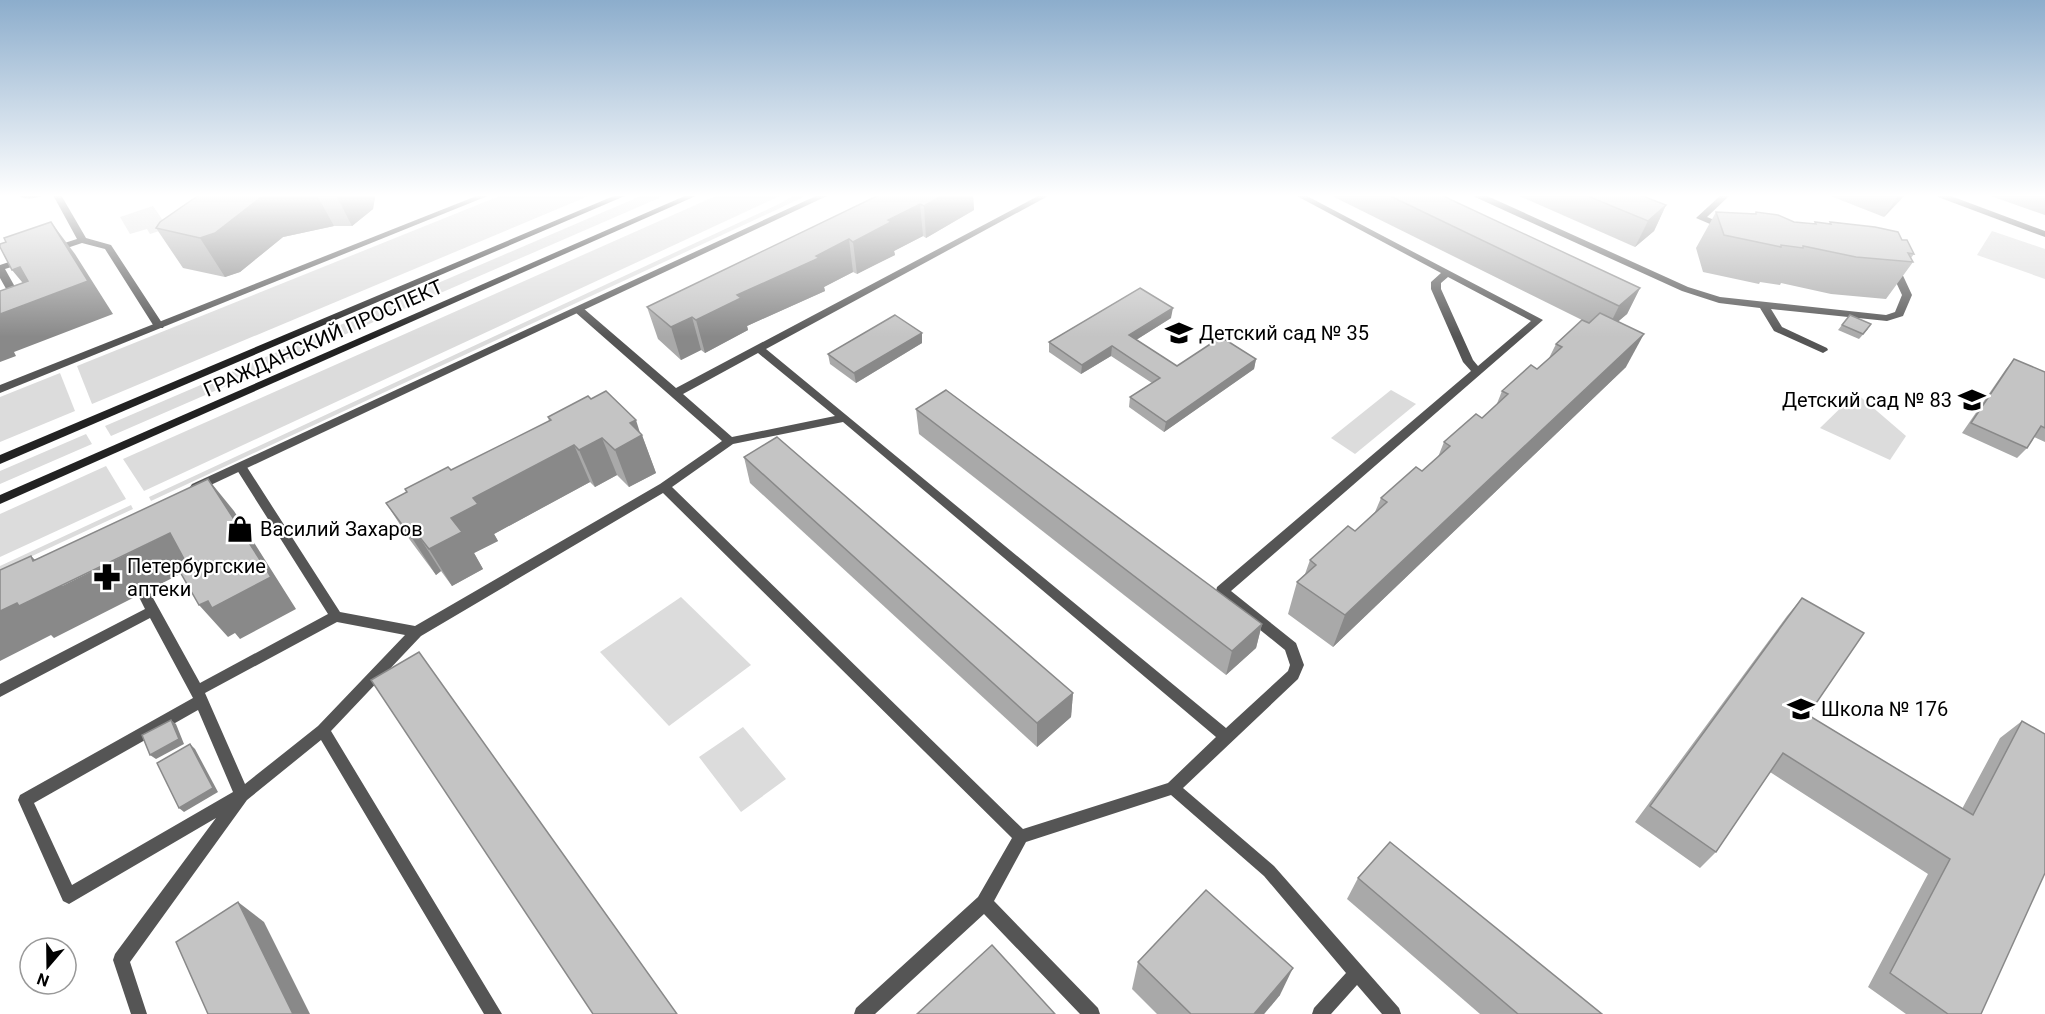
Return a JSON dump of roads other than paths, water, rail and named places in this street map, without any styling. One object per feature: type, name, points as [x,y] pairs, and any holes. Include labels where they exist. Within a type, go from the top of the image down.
[{"type":"main road","name":"ГРАЖДАНСКИЙ ПРОСПЕКТ","points":[[0,460],[512,242]]},
{"type":"main road","name":"ГРАЖДАНСКИЙ ПРОСПЕКТ","points":[[0,500],[586,242]]},
{"type":"street","points":[[0,321],[11,317],[19,303],[0,268],[76,242]]},
{"type":"street","points":[[91,242],[108,247],[159,326]]},
{"type":"street","points":[[0,389],[368,242]]},
{"type":"street","points":[[187,492],[724,242]]},
{"type":"street","points":[[675,393],[957,242]]},
{"type":"street","points":[[862,1014],[984,903],[1021,837],[1173,788],[1293,675],[1297,665],[1291,646],[1222,591],[1538,320],[1389,242]]},
{"type":"street","points":[[1582,242],[1685,289],[1719,300],[1887,318],[1899,314],[1906,295],[1896,268],[1887,263]]},
{"type":"street","points":[[1447,273],[1436,282],[1436,289],[1468,362],[1478,372]]},
{"type":"street","points":[[1764,305],[1778,329],[1823,350]]},
{"type":"street","points":[[579,310],[730,441]]},
{"type":"street","points":[[11,317],[14,329]]},
{"type":"street","points":[[759,348],[1226,736]]},
{"type":"street","points":[[416,632],[336,616],[25,800],[69,896],[242,795],[323,730],[416,632],[664,487],[730,441],[845,418]]},
{"type":"street","points":[[241,467],[336,616]]},
{"type":"street","points":[[664,487],[1021,837]]},
{"type":"street","points":[[143,593],[199,696],[242,795]]},
{"type":"street","points":[[0,691],[153,611]]},
{"type":"street","points":[[323,730],[494,1014]]},
{"type":"street","points":[[1173,788],[1269,872],[1393,1014]]},
{"type":"street","points":[[139,1014],[121,960],[242,795]]},
{"type":"street","points":[[984,903],[1092,1014]]},
{"type":"street","points":[[1320,1014],[1356,974]]},
{"type":"place","name":"Детский сад № 35","points":[[1179,333]]},
{"type":"place","name":"Детский сад № 83","points":[[1972,400]]},
{"type":"place","name":"Василий Захаров","points":[[240,529]]},
{"type":"place","name":"Петербургские аптеки","points":[[107,577]]},
{"type":"place","name":"Школа № 176","points":[[1801,709]]}]
